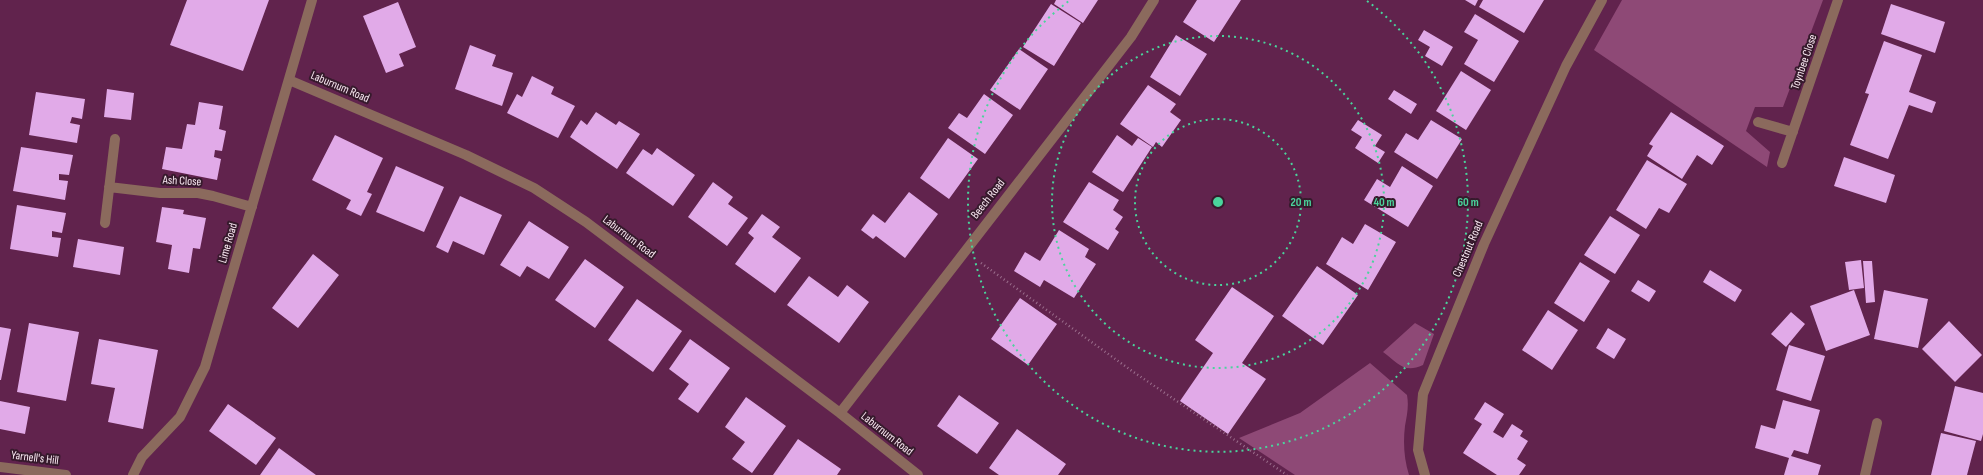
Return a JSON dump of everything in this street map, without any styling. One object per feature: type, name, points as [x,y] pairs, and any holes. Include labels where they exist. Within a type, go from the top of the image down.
[{"type":"street","name":"Lime Road","points":[[133,475],[142,457],[180,417],[205,367],[312,0]]},
{"type":"street","name":"Beech Road","points":[[840,413],[1131,37],[1154,0]]},
{"type":"street","name":"Chestnut Road","points":[[1424,475],[1418,450],[1422,394],[1484,244],[1566,66],[1602,0]]},
{"type":"street","name":"Toynbee Close","points":[[1782,163],[1838,0]]},
{"type":"street","name":"Laburnum Road","points":[[289,80],[466,154],[534,188],[586,222],[840,413],[918,475]]},
{"type":"street","points":[[1758,122],[1793,132]]},
{"type":"street","points":[[105,223],[115,139]]},
{"type":"street","name":"Ash Close","points":[[109,187],[160,193],[213,196],[252,207]]},
{"type":"street","points":[[1865,475],[1877,423]]},
{"type":"street","name":"Yarnell's Hill","points":[[0,466],[66,475]]},
{"type":"path","points":[[964,251],[1138,376],[1287,475]]},
{"type":"shaded area","points":[[1622,0],[1823,0],[1783,107],[1755,107],[1746,131],[1770,152],[1767,167],[1594,50]]},
{"type":"shaded area","points":[[1415,323],[1434,334],[1423,365],[1406,368],[1383,352]]},
{"type":"shaded area","points":[[1370,363],[1407,395],[1408,407],[1404,432],[1404,444],[1409,475],[1295,475],[1239,438],[1300,413]]},
{"type":"building","points":[[187,0],[269,0],[243,71],[170,45]]},
{"type":"building","points":[[1056,0],[1098,0],[1083,23],[1054,4]]},
{"type":"building","points":[[1197,0],[1241,0],[1214,42],[1183,22]]},
{"type":"building","points":[[1465,0],[1478,0],[1475,6]]},
{"type":"building","points":[[1483,0],[1544,0],[1524,33],[1479,7]]},
{"type":"building","points":[[398,2],[416,47],[399,54],[404,66],[386,73],[363,16]]},
{"type":"building","points":[[1051,4],[1081,23],[1054,66],[1023,47]]},
{"type":"building","points":[[1891,4],[1945,22],[1935,53],[1881,34]]},
{"type":"building","points":[[1475,14],[1519,41],[1494,82],[1464,64],[1478,40],[1464,32]]},
{"type":"building","points":[[1424,30],[1453,47],[1442,66],[1425,56],[1430,47],[1418,40]]},
{"type":"building","points":[[1176,35],[1207,54],[1180,96],[1150,77]]},
{"type":"building","points":[[1884,41],[1922,55],[1909,92],[1936,102],[1932,113],[1909,105],[1888,159],[1850,145],[1869,94],[1865,93]]},
{"type":"building","points":[[470,45],[496,55],[492,66],[513,73],[502,106],[455,89]]},
{"type":"building","points":[[1019,49],[1048,69],[1020,110],[990,90]]},
{"type":"building","points":[[1461,71],[1491,90],[1466,130],[1436,111]]},
{"type":"building","points":[[532,76],[554,87],[551,94],[575,106],[558,138],[507,113],[517,94],[522,97]]},
{"type":"building","points":[[1148,85],[1176,104],[1170,112],[1181,120],[1162,147],[1156,142],[1153,147],[1120,124]]},
{"type":"building","points":[[107,89],[134,93],[131,120],[104,117]]},
{"type":"building","points":[[1394,90],[1417,104],[1411,114],[1388,99]]},
{"type":"building","points":[[36,92],[85,99],[82,119],[72,117],[70,123],[80,125],[77,143],[29,135]]},
{"type":"building","points":[[984,94],[1013,115],[985,154],[948,128],[959,113],[967,118]]},
{"type":"building","points":[[199,102],[223,106],[219,129],[226,131],[222,151],[215,150],[214,157],[221,159],[217,180],[162,169],[166,147],[182,149],[187,124],[195,125]]},
{"type":"building","points":[[596,112],[616,125],[619,121],[640,134],[617,169],[570,137],[581,120],[587,125]]},
{"type":"building","points":[[1671,112],[1724,146],[1712,165],[1697,155],[1682,179],[1647,156],[1653,146],[1649,144]]},
{"type":"building","points":[[1358,120],[1382,135],[1375,146],[1385,152],[1378,163],[1355,148],[1362,137],[1351,130]]},
{"type":"building","points":[[1431,120],[1462,139],[1437,179],[1394,152],[1406,133],[1418,140]]},
{"type":"building","points":[[335,135],[383,158],[367,192],[372,194],[361,216],[346,209],[351,200],[312,180]]},
{"type":"building","points":[[1117,135],[1132,146],[1138,138],[1152,147],[1123,192],[1092,172]]},
{"type":"building","points":[[948,138],[978,159],[949,199],[920,178]]},
{"type":"building","points":[[21,147],[73,155],[69,175],[59,174],[59,180],[68,181],[65,200],[13,191]]},
{"type":"building","points":[[657,148],[695,175],[673,206],[626,173],[643,149],[652,155]]},
{"type":"building","points":[[1844,157],[1895,175],[1886,203],[1834,186]]},
{"type":"building","points":[[1647,160],[1687,184],[1669,213],[1659,208],[1646,229],[1616,210]]},
{"type":"building","points":[[396,166],[444,187],[424,232],[376,212]]},
{"type":"building","points":[[1402,166],[1433,186],[1408,227],[1364,200],[1377,179],[1390,187]]},
{"type":"building","points":[[713,182],[733,197],[728,204],[748,218],[727,246],[688,217]]},
{"type":"building","points":[[1089,182],[1119,200],[1113,210],[1123,217],[1115,229],[1119,232],[1108,250],[1063,222]]},
{"type":"building","points":[[909,192],[938,214],[905,258],[876,236],[873,239],[861,230],[873,214],[885,223]]},
{"type":"building","points":[[460,196],[502,215],[484,255],[453,241],[448,253],[436,247]]},
{"type":"building","points":[[17,205],[66,213],[62,233],[52,231],[52,237],[61,238],[58,257],[10,249]]},
{"type":"building","points":[[162,207],[184,210],[183,214],[206,218],[200,249],[193,248],[189,273],[168,269],[172,245],[156,242]]},
{"type":"building","points":[[762,214],[780,227],[772,237],[801,258],[775,293],[735,264],[754,238],[748,233]]},
{"type":"building","points":[[1610,216],[1640,235],[1615,274],[1584,255]]},
{"type":"building","points":[[529,221],[569,247],[549,279],[527,266],[520,277],[500,265]]},
{"type":"building","points":[[1365,224],[1396,242],[1368,290],[1326,264],[1342,237],[1353,244]]},
{"type":"building","points":[[1059,230],[1089,249],[1085,257],[1096,264],[1074,298],[1044,280],[1040,287],[1014,271],[1025,252],[1040,261]]},
{"type":"building","points":[[78,239],[124,247],[120,275],[73,267]]},
{"type":"building","points":[[313,254],[339,275],[298,328],[272,308]]},
{"type":"building","points":[[585,259],[624,287],[595,328],[555,300]]},
{"type":"building","points":[[1861,260],[1864,288],[1849,290],[1845,262]]},
{"type":"building","points":[[1863,261],[1872,261],[1875,302],[1866,303]]},
{"type":"building","points":[[1580,262],[1610,281],[1584,322],[1554,303]]},
{"type":"building","points":[[1317,266],[1358,295],[1323,345],[1282,316]]},
{"type":"building","points":[[1710,270],[1742,290],[1735,302],[1703,282]]},
{"type":"building","points":[[809,276],[838,297],[847,285],[869,302],[839,343],[787,305]]},
{"type":"building","points":[[1638,280],[1656,291],[1649,302],[1631,291]]},
{"type":"building","points":[[1232,287],[1274,316],[1242,363],[1266,379],[1228,434],[1180,401],[1213,353],[1195,340]]},
{"type":"building","points":[[1854,290],[1870,335],[1826,351],[1810,306]]},
{"type":"building","points":[[1884,290],[1928,299],[1918,348],[1874,339]]},
{"type":"building","points":[[1020,298],[1057,324],[1028,365],[991,339]]},
{"type":"building","points":[[637,299],[682,331],[653,372],[608,340]]},
{"type":"building","points":[[1548,310],[1578,330],[1552,370],[1522,350]]},
{"type":"building","points":[[1791,312],[1805,324],[1786,347],[1771,334]]},
{"type":"building","points":[[1949,321],[1982,355],[1955,382],[1922,349]]},
{"type":"building","points":[[29,323],[79,332],[66,401],[17,392]]},
{"type":"building","points":[[0,327],[11,329],[1,380],[0,380]]},
{"type":"building","points":[[1608,328],[1626,339],[1614,359],[1596,348]]},
{"type":"building","points":[[99,339],[158,350],[143,429],[108,422],[115,388],[91,384]]},
{"type":"building","points":[[690,339],[730,368],[698,413],[678,399],[689,384],[669,369]]},
{"type":"building","points":[[1789,345],[1825,356],[1811,401],[1776,390]]},
{"type":"building","points":[[1955,386],[1983,393],[1983,434],[1981,441],[1944,431]]},
{"type":"building","points":[[959,395],[999,423],[977,454],[937,426]]},
{"type":"building","points":[[746,397],[786,426],[752,473],[732,459],[745,442],[725,427]]},
{"type":"building","points":[[1783,400],[1820,410],[1808,454],[1794,450],[1791,456],[1821,465],[1818,475],[1784,475],[1789,458],[1755,448],[1761,425],[1775,429]]},
{"type":"building","points":[[0,401],[30,407],[25,434],[0,429]]},
{"type":"building","points":[[1485,402],[1504,414],[1493,432],[1503,438],[1512,424],[1523,431],[1520,436],[1528,441],[1517,459],[1526,465],[1519,475],[1497,475],[1463,453],[1482,424],[1474,419]]},
{"type":"building","points":[[228,404],[276,438],[256,465],[209,431]]},
{"type":"building","points":[[1017,429],[1066,464],[1058,475],[999,475],[989,468]]},
{"type":"building","points":[[1941,433],[1976,441],[1967,475],[1931,475]]},
{"type":"building","points":[[798,439],[841,469],[837,475],[773,475]]},
{"type":"building","points":[[279,448],[316,475],[260,475]]}]
